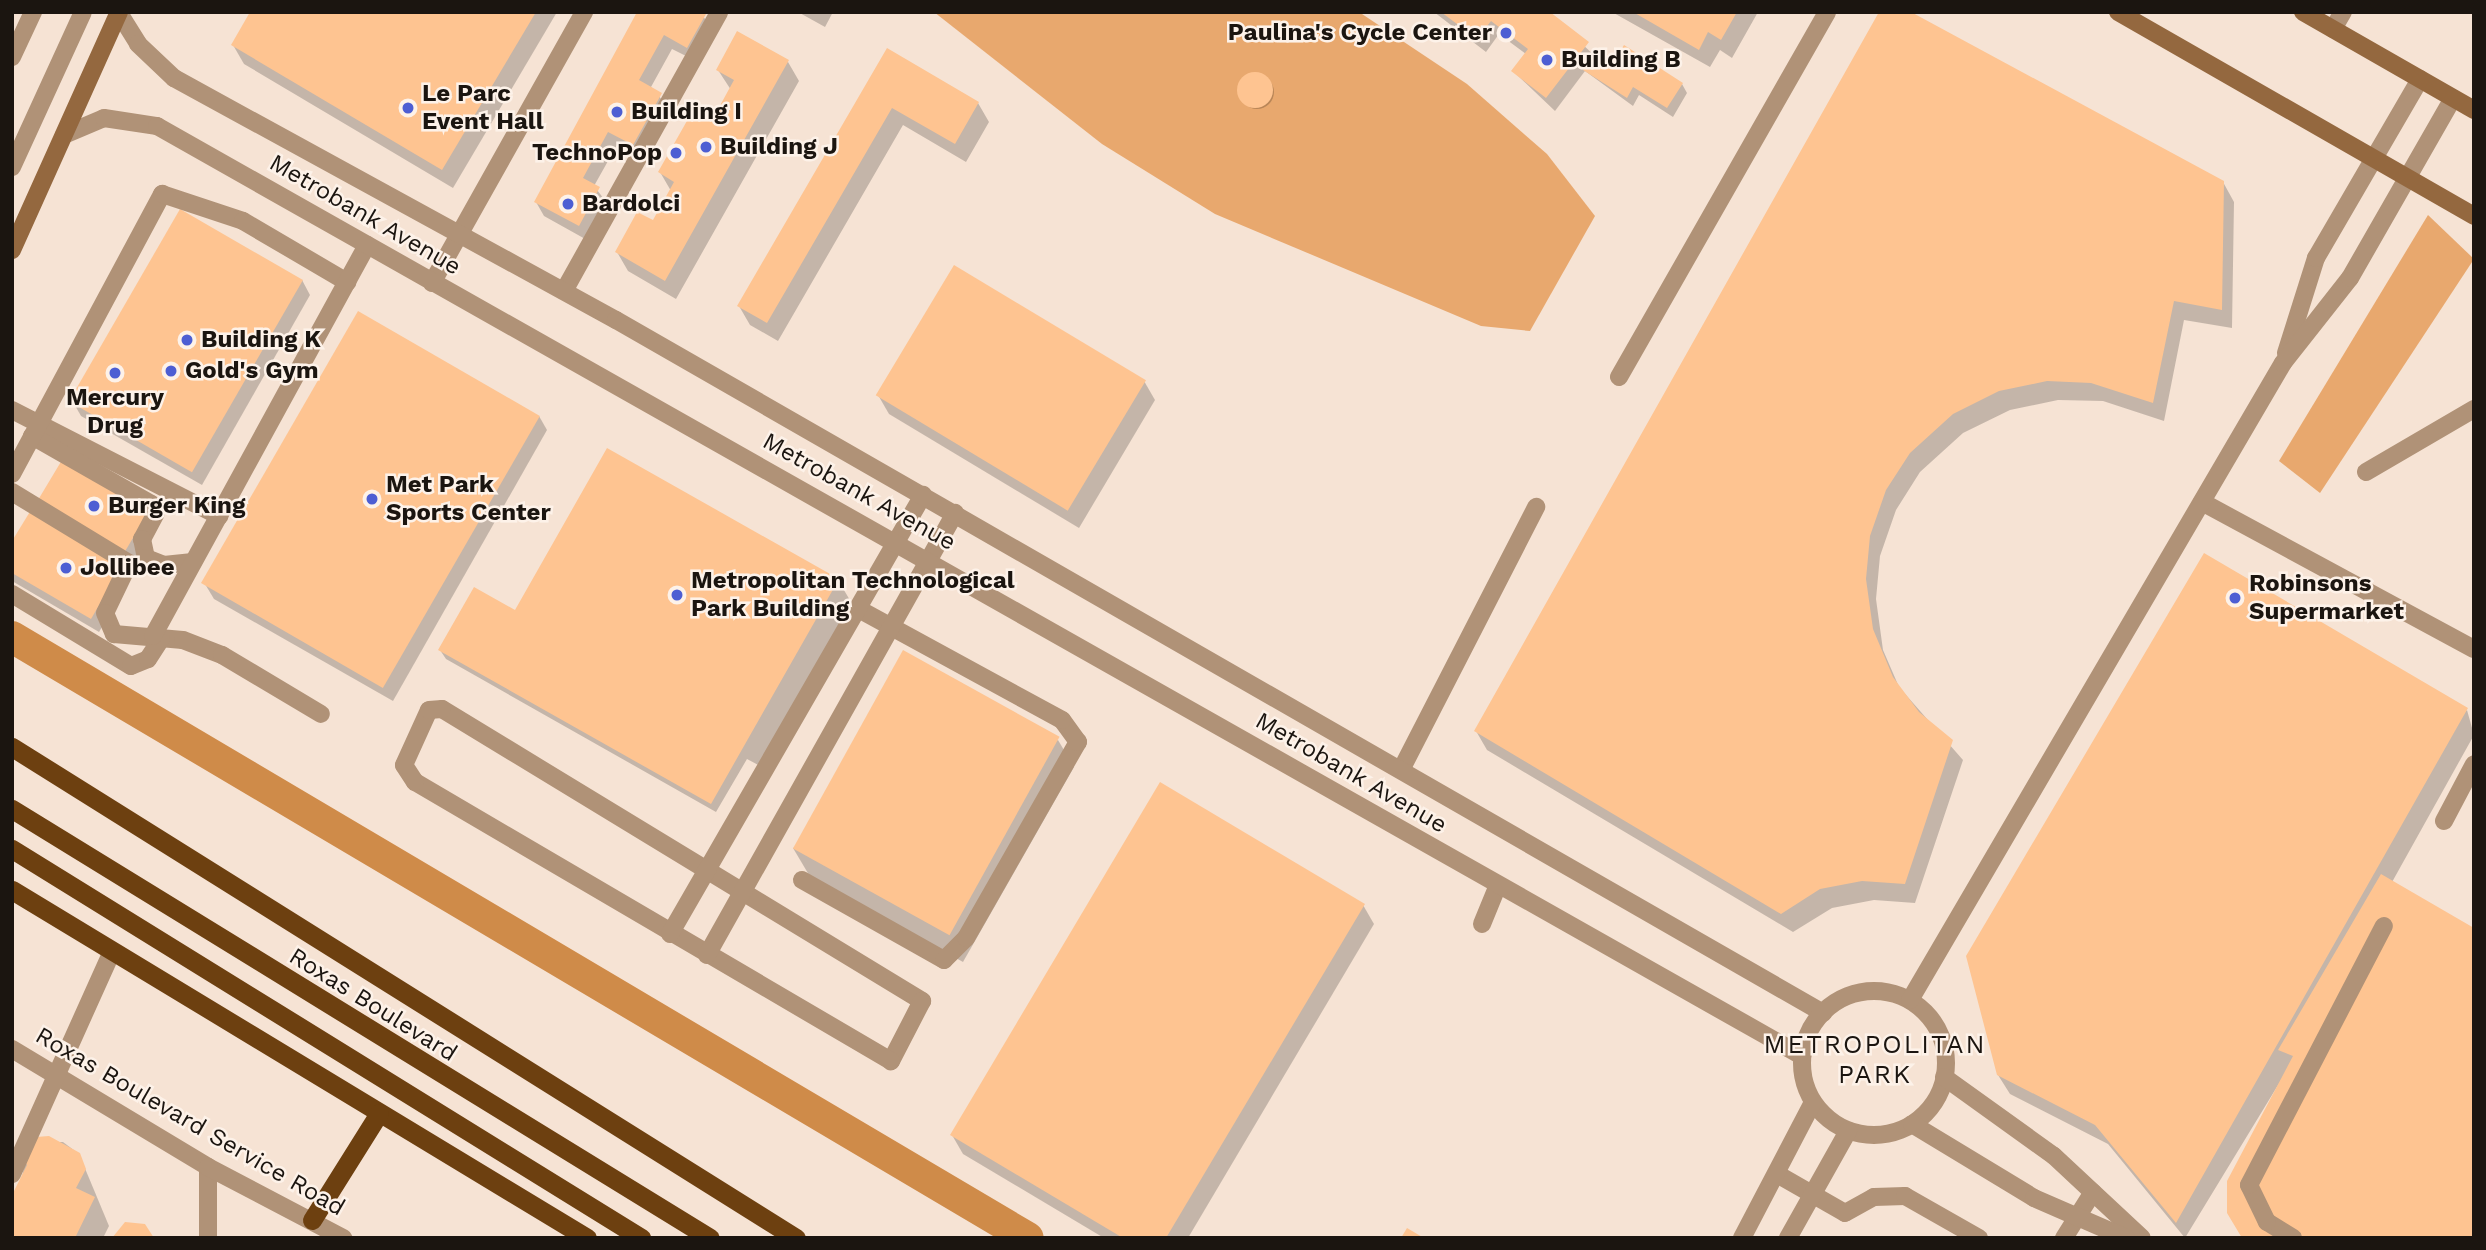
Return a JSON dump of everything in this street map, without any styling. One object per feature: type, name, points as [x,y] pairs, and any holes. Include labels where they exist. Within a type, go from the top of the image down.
[{"type":"highway","points":[[12,747],[796,1238]]},
{"type":"highway","name":"Roxas Boulevard","points":[[12,809],[566,1154],[710,1238]]},
{"type":"highway","points":[[12,849],[640,1238]]},
{"type":"highway","points":[[12,890],[587,1238]]},
{"type":"highway","points":[[312,1220],[379,1113]]},
{"type":"main road","points":[[12,250],[119,12]]},
{"type":"main road","points":[[2118,12],[2474,216]]},
{"type":"main road","points":[[2304,12],[2474,110]]},
{"type":"street","points":[[12,57],[33,12]]},
{"type":"street","points":[[12,167],[83,12]]},
{"type":"street","name":"Metrobank Avenue","points":[[119,12],[138,44],[174,78],[564,292],[955,513],[1823,1013]]},
{"type":"street","points":[[432,283],[584,12]]},
{"type":"street","points":[[564,292],[719,12]]},
{"type":"street","points":[[1619,377],[1826,12]]},
{"type":"street","points":[[2333,29],[2343,12]]},
{"type":"street","points":[[2283,363],[2316,258],[2420,79]]},
{"type":"street","points":[[1910,1000],[2283,363],[2350,278],[2453,98]]},
{"type":"street","name":"Metrobank Avenue","points":[[64,135],[104,118],[156,126],[930,560],[1802,1056]]},
{"type":"street","points":[[12,474],[162,194],[243,221],[346,282]]},
{"type":"street","points":[[12,594],[131,666],[148,659],[193,562],[367,245]]},
{"type":"street","points":[[2366,472],[2474,409]]},
{"type":"street","points":[[12,410],[35,430],[151,504],[156,513],[142,539],[146,558],[164,565],[193,562]]},
{"type":"street","points":[[35,430],[219,516]]},
{"type":"street","points":[[12,492],[126,559],[131,566],[105,621],[123,637],[157,638],[222,655],[321,714]]},
{"type":"street","points":[[670,934],[923,495]]},
{"type":"street","points":[[2202,502],[2474,649]]},
{"type":"street","points":[[1401,770],[1536,507]]},
{"type":"street","points":[[707,955],[955,513]]},
{"type":"street","points":[[802,880],[944,960],[966,938],[1078,742],[1062,720],[859,609]]},
{"type":"street","points":[[442,709],[472,723],[709,870],[907,990],[923,1008],[884,1063],[415,782],[404,765],[419,726],[429,710],[442,709]]},
{"type":"street","points":[[2444,821],[2474,764]]},
{"type":"street","points":[[1482,924],[1498,885]]},
{"type":"street","points":[[2293,1238],[2267,1222],[2249,1185],[2384,926]]},
{"type":"street","points":[[12,1174],[60,1076],[112,951]]},
{"type":"street","points":[[1864,992],[1910,1000],[1940,1033],[1944,1077],[1927,1111],[1912,1124],[1870,1135],[1848,1131],[1813,1102],[1802,1056],[1823,1013],[1864,992]]},
{"type":"street","name":"Roxas Boulevard Service Road","points":[[12,1049],[208,1167],[343,1238]]},
{"type":"street","points":[[1944,1077],[2093,1192],[2143,1238]]},
{"type":"street","points":[[1742,1238],[1813,1102]]},
{"type":"street","points":[[1912,1124],[2070,1232],[2126,1238]]},
{"type":"street","points":[[1788,1238],[1848,1131]]},
{"type":"street","points":[[208,1167],[208,1238]]},
{"type":"street","points":[[1777,1174],[1845,1213],[1874,1197],[1905,1196],[1979,1238]]},
{"type":"street","points":[[2070,1232],[2093,1192]]},
{"type":"shaded area","points":[[934,12],[1359,12],[1467,84],[1547,154],[1595,216],[1530,331],[1481,326],[1215,214],[1102,144]]},
{"type":"shaded area","points":[[2428,215],[2474,259],[2320,493],[2279,461]]},
{"type":"building","name":"Le Parc Event Hall","points":[[250,12],[536,12],[442,170],[231,45]]},
{"type":"building","name":"Building I","points":[[637,12],[706,14],[687,48],[664,35],[639,80],[662,93],[633,145],[608,132],[583,178],[600,187],[579,226],[534,202]]},
{"type":"building","name":"Building B","points":[[1441,12],[1550,12],[1589,42],[1546,98],[1511,71],[1528,49],[1491,21],[1477,39]]},
{"type":"building","points":[[1633,12],[1737,12],[1721,40],[1708,32],[1699,50]]},
{"type":"building","points":[[1879,12],[1911,12],[2224,181],[2222,310],[2174,301],[2153,403],[2091,383],[2047,381],[1999,391],[1953,414],[1910,453],[1886,490],[1870,536],[1866,579],[1873,629],[1893,677],[1919,712],[1953,740],[1905,884],[1862,881],[1820,889],[1781,914],[1474,731]]},
{"type":"building","name":"Building J","points":[[737,31],[789,60],[665,281],[615,252],[637,212],[653,220],[674,182],[658,172],[692,112],[711,122],[734,80],[716,70]]},
{"type":"building","points":[[1624,45],[1683,83],[1667,108],[1633,87],[1627,98],[1583,70],[1597,48],[1615,59]]},
{"type":"building","points":[[887,48],[979,102],[955,144],[892,108],[767,323],[737,306]]},
{"type":"building","points":[[1255,72],[1268,77],[1273,90],[1268,103],[1255,108],[1242,103],[1237,90],[1242,77]]},
{"type":"building","name":"Building K","points":[[180,209],[303,280],[192,472],[69,401]]},
{"type":"building","points":[[954,265],[1146,380],[1068,511],[876,395]]},
{"type":"building","name":"Met Park Sports Center","points":[[358,311],[540,416],[383,688],[201,583]]},
{"type":"building","name":"Metropolitan Technological Park Building","points":[[607,448],[839,579],[711,804],[438,650],[474,587],[515,610]]},
{"type":"building","name":"Burger King","points":[[62,460],[149,512],[124,553],[37,501]]},
{"type":"building","name":"Jollibee","points":[[31,510],[123,564],[91,619],[12,573],[12,541]]},
{"type":"building","points":[[2204,553],[2468,708],[2176,1223],[2095,1125],[1997,1075],[1966,956]]},
{"type":"building","points":[[903,650],[1060,737],[950,935],[793,849]]},
{"type":"building","points":[[1160,782],[1365,904],[1166,1238],[1123,1238],[950,1135]]},
{"type":"building","points":[[2381,874],[2474,928],[2474,1238],[2242,1238],[2227,1213],[2227,1181],[2293,1056],[2278,1050]]},
{"type":"building","points":[[49,1136],[80,1153],[86,1169],[76,1188],[95,1197],[75,1238],[12,1238],[12,1195],[27,1165],[23,1159],[36,1137]]},
{"type":"building","points":[[125,1222],[145,1224],[154,1238],[112,1238]]},
{"type":"building","points":[[1407,1228],[1424,1238],[1401,1238]]},
{"type":"waterway","points":[[12,637],[1028,1238]]},
{"type":"place","name":"Paulina's Cycle Center","points":[[1506,33]]},
{"type":"place","name":"Building B","points":[[1547,60]]},
{"type":"place","name":"Le Parc Event Hall","points":[[408,108]]},
{"type":"place","name":"Building I","points":[[617,112]]},
{"type":"place","name":"Building J","points":[[706,147]]},
{"type":"place","name":"TechnoPop","points":[[676,153]]},
{"type":"place","name":"Bardolci","points":[[568,204]]},
{"type":"place","name":"Building K","points":[[187,340]]},
{"type":"place","name":"Gold's Gym","points":[[171,371]]},
{"type":"place","name":"Mercury Drug","points":[[115,373]]},
{"type":"place","name":"Met Park Sports Center","points":[[372,499]]},
{"type":"place","name":"Burger King","points":[[94,506]]},
{"type":"place","name":"Jollibee","points":[[66,568]]},
{"type":"place","name":"Metropolitan Technological Park Building","points":[[677,595]]},
{"type":"place","name":"Robinsons Supermarket","points":[[2235,598]]},
{"type":"district","name":"METROPOLITAN PARK","points":[[1875,1060]]}]
